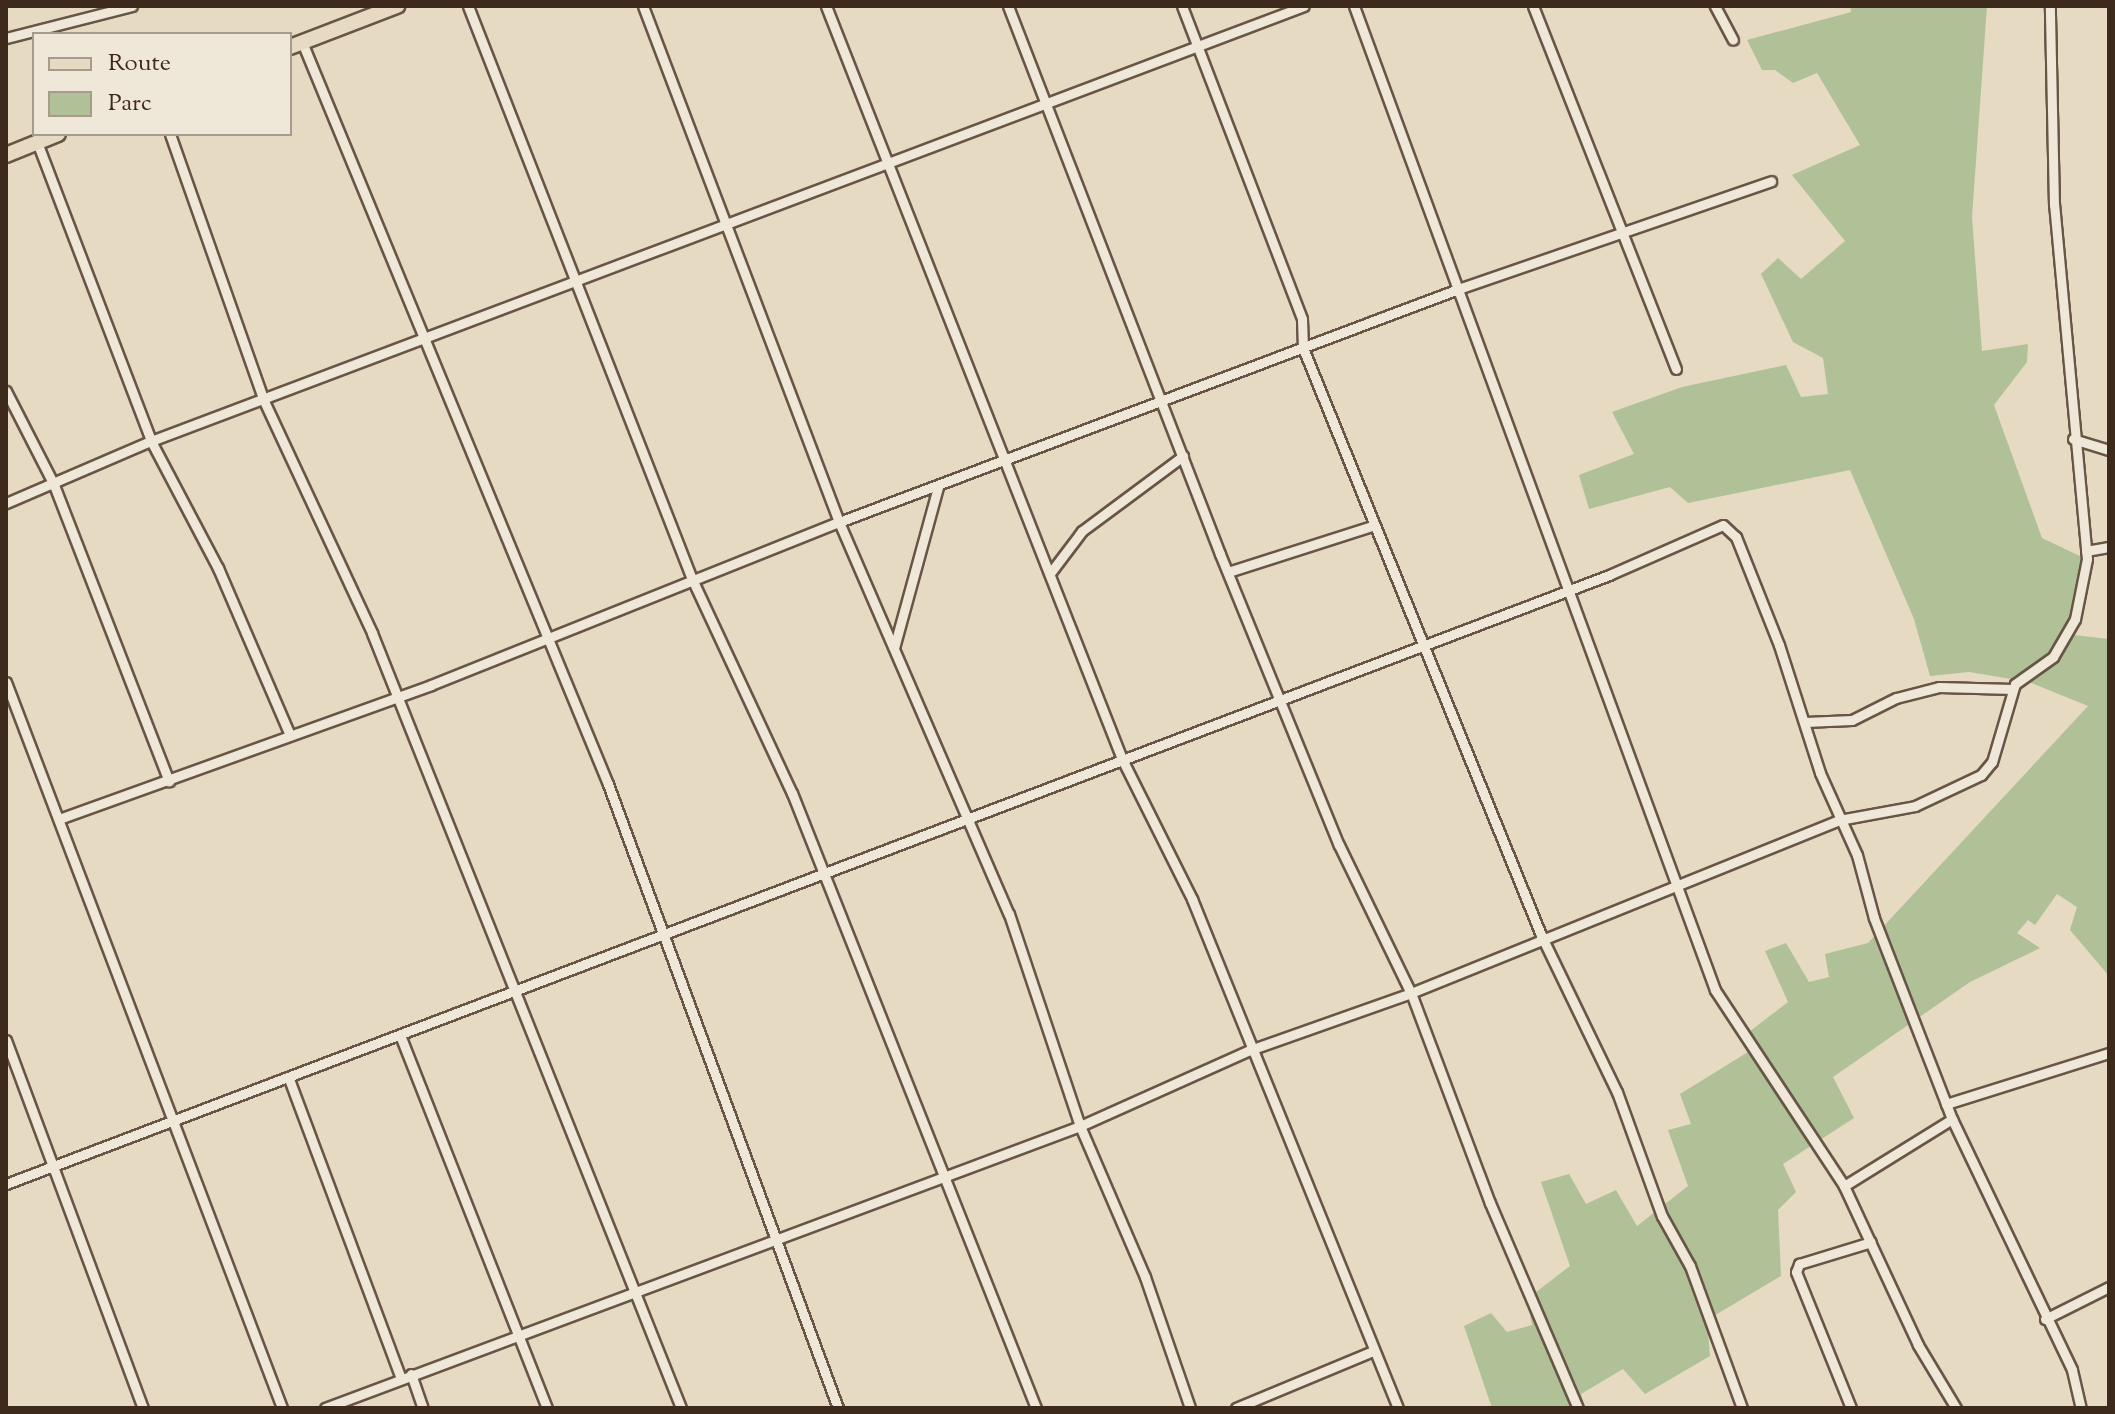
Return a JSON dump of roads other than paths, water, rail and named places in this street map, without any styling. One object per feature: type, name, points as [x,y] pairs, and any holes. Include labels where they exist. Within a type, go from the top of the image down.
[{"type":"main road","points":[[296,44],[397,6]]},
{"type":"main road","points":[[6,155],[53,136]]},
{"type":"street","points":[[6,38],[132,6]]},
{"type":"street","points":[[468,6],[692,579],[823,873],[1036,1408]]},
{"type":"street","points":[[643,6],[730,226],[839,522],[1009,914],[1080,1126],[1145,1277],[1190,1408]]},
{"type":"street","points":[[826,6],[1122,759],[1192,899],[1250,1050],[1398,1408]]},
{"type":"street","points":[[1008,6],[1228,572],[1345,858],[1411,993],[1490,1203],[1578,1408]]},
{"type":"street","points":[[1182,6],[1302,319],[1303,348],[1541,935],[1617,1092],[1742,1408]]},
{"type":"street","points":[[6,503],[151,441],[577,284],[1304,6]]},
{"type":"street","points":[[1354,6],[1461,288],[1566,589],[1675,885],[1701,939],[1715,990],[1844,1186],[1918,1345],[1956,1408]]},
{"type":"street","points":[[1533,6],[1617,230],[1676,369]]},
{"type":"street","points":[[1715,6],[1733,40]]},
{"type":"street","points":[[325,1408],[1080,1126],[1250,1050],[1411,993],[1541,935],[1839,820],[1909,807],[1981,775],[1992,762],[2013,689],[2053,657],[2075,619],[2086,551],[2073,439],[2054,205],[2050,6]]},
{"type":"street","points":[[296,44],[546,638],[663,937],[838,1408]]},
{"type":"street","points":[[171,136],[264,401],[397,695],[681,1408]]},
{"type":"street","points":[[37,142],[151,441],[218,568],[289,733]]},
{"type":"street","points":[[59,819],[397,695],[839,522],[1461,288],[1617,230],[1771,181]]},
{"type":"street","points":[[6,391],[54,485],[169,781]]},
{"type":"street","points":[[2073,439],[2109,450]]},
{"type":"street","points":[[1051,572],[1082,531],[1183,456]]},
{"type":"street","points":[[894,648],[938,487]]},
{"type":"street","points":[[1228,572],[1375,525]]},
{"type":"street","points":[[6,1184],[663,937],[1566,589],[1713,527],[1731,528],[1839,820],[1857,855],[1874,918],[1946,1104],[1982,1172],[2045,1319],[2072,1370],[2081,1408]]},
{"type":"street","points":[[2086,551],[2109,547]]},
{"type":"street","points":[[6,682],[282,1408]]},
{"type":"street","points":[[1805,722],[1852,720],[1896,698],[1939,687],[2013,689]]},
{"type":"street","points":[[400,1035],[521,1334],[547,1408]]},
{"type":"street","points":[[6,1040],[143,1408]]},
{"type":"street","points":[[1946,1104],[2109,1053]]},
{"type":"street","points":[[289,1079],[406,1376],[423,1408]]},
{"type":"street","points":[[1844,1186],[1952,1119]]},
{"type":"street","points":[[1851,1408],[1796,1272],[1799,1264],[1871,1242]]},
{"type":"street","points":[[2045,1319],[2109,1287]]},
{"type":"street","points":[[1236,1408],[1373,1351]]}]
